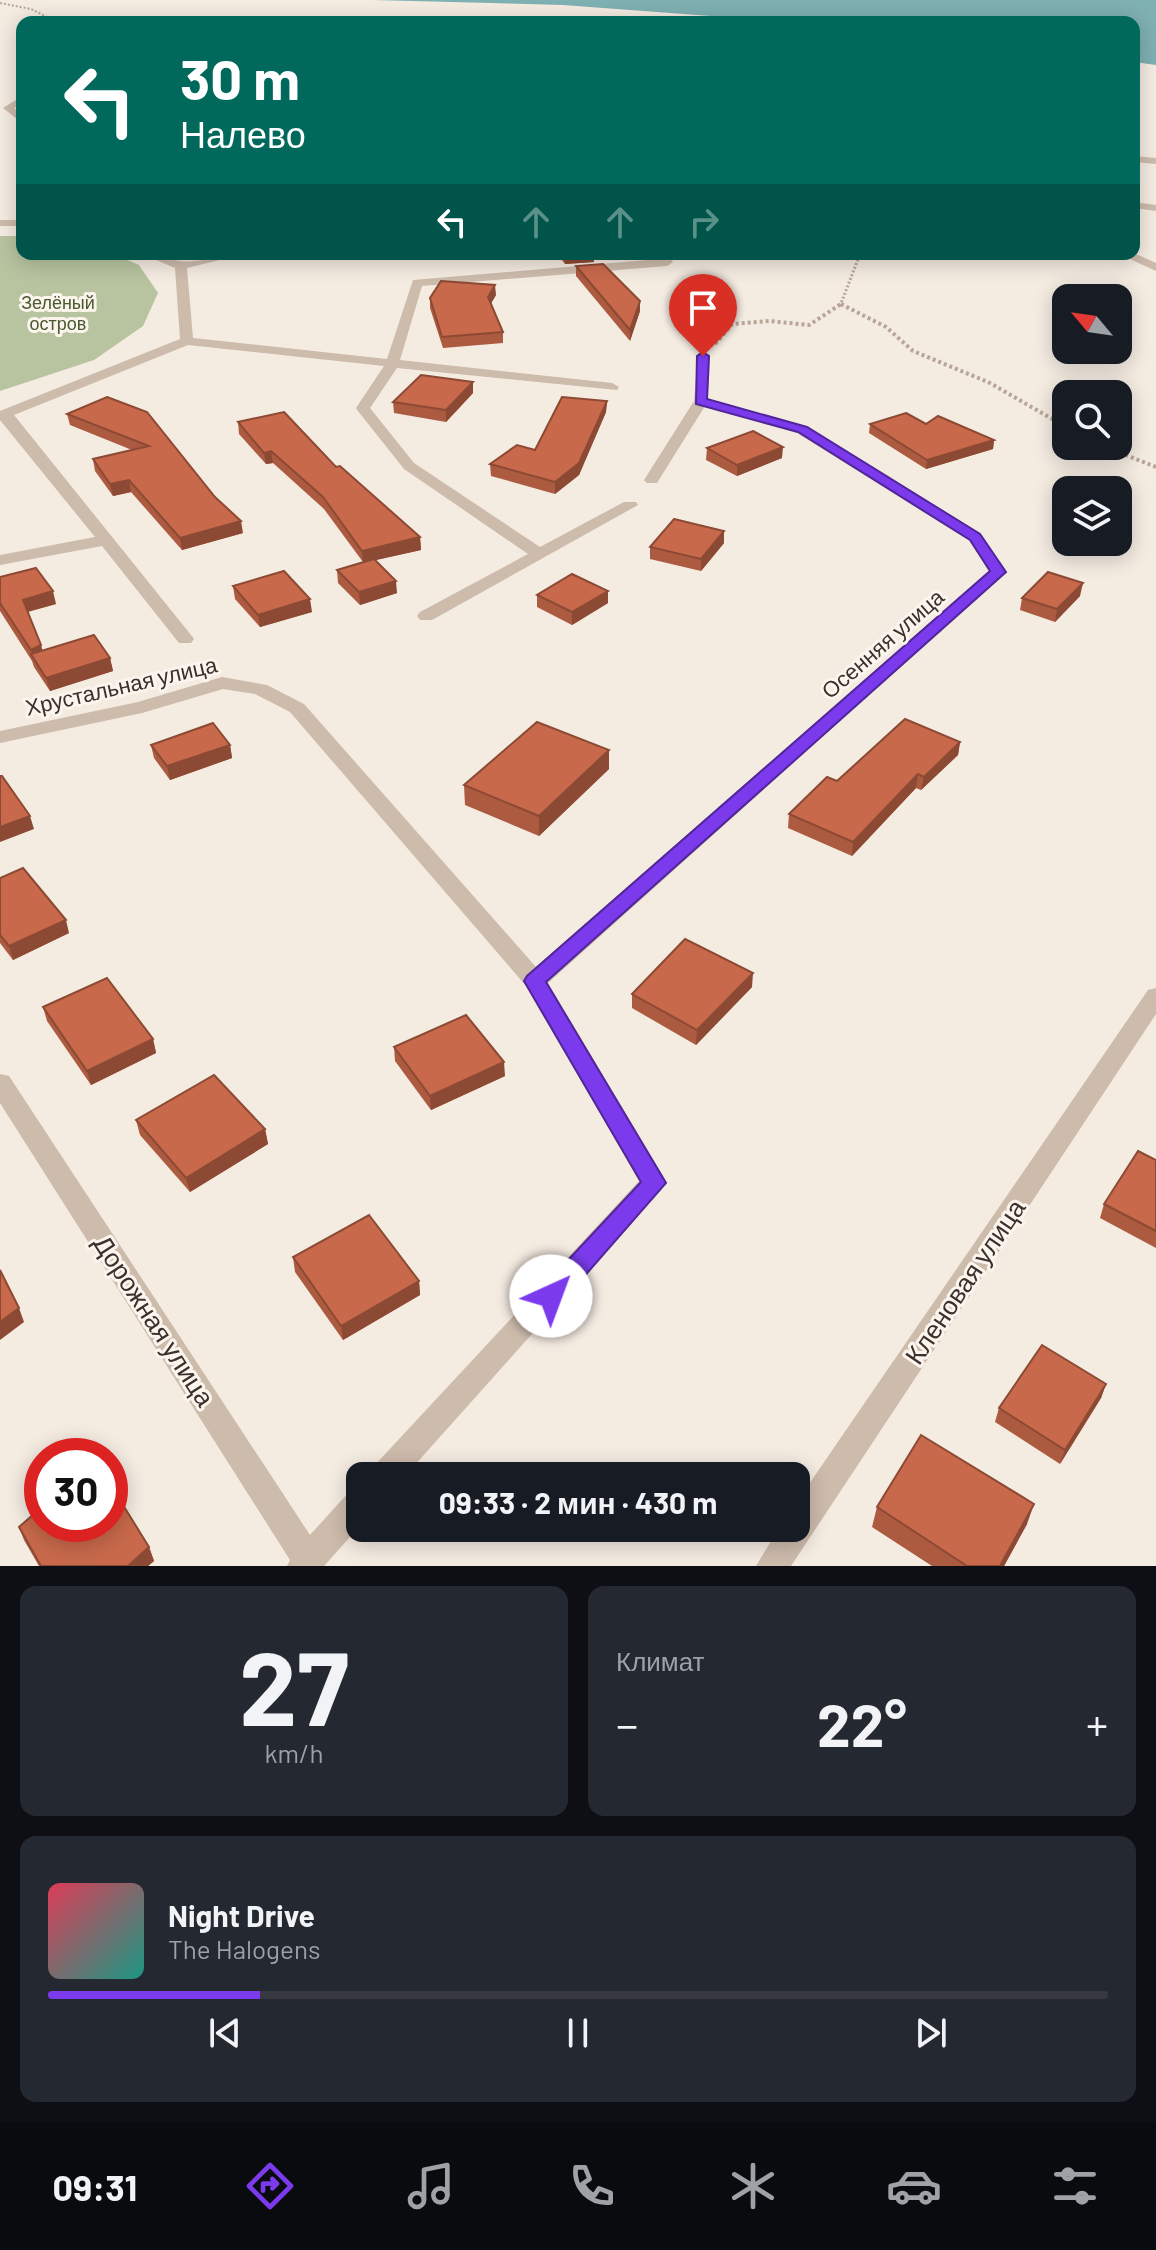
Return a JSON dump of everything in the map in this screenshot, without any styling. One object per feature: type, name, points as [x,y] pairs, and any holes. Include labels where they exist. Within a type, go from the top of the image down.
[{"type":"street","points":[[16,103],[8,108],[16,115]]},
{"type":"street","points":[[164,260],[181,266],[210,260]]},
{"type":"street","points":[[541,555],[409,466],[363,408],[392,365],[417,283],[667,262],[666,260]]},
{"type":"street","points":[[181,266],[187,341],[612,387]]},
{"type":"street","name":"Хрустальная улица","points":[[185,639],[4,416],[187,341]]},
{"type":"street","points":[[652,480],[701,401],[703,356]]},
{"type":"street","name":"Осенняя улица","points":[[535,981],[998,572],[975,537],[802,430],[701,401]]},
{"type":"street","points":[[426,616],[630,505]]},
{"type":"street","points":[[0,560],[107,540]]},
{"type":"street","name":"Хрустальная улица","points":[[0,737],[142,707],[222,683],[260,689],[297,708],[535,981]]},
{"type":"street","points":[[398,1462],[654,1183],[535,981]]},
{"type":"street","name":"Кленовая улица","points":[[772,1566],[1156,996]]},
{"type":"street","name":"Дорожная улица","points":[[0,1083],[305,1563]]},
{"type":"street","points":[[305,1563],[346,1518]]},
{"type":"path","points":[[0,3],[31,9],[45,16]]},
{"type":"path","points":[[703,356],[732,324],[769,321],[809,325],[841,304],[858,260]]},
{"type":"path","points":[[841,304],[886,327],[913,351],[988,382],[1052,419]]},
{"type":"path","points":[[1132,457],[1156,467]]},
{"type":"green space","name":"Зелёный остров","points":[[0,236],[16,236],[16,260],[127,260],[139,265],[158,293],[143,326],[94,360],[0,391]]},
{"type":"water","points":[[374,0],[1156,0],[1156,65],[1140,63],[1140,16],[710,16],[563,5]]},
{"type":"building","points":[[603,264],[640,301],[630,330],[576,266]]},
{"type":"building","points":[[441,281],[495,285],[488,297],[503,332],[442,337],[430,298]]},
{"type":"building","points":[[421,375],[473,382],[446,410],[393,402]]},
{"type":"building","points":[[107,397],[147,412],[215,497],[241,521],[180,538],[129,480],[110,484],[93,459],[149,446],[67,414]]},
{"type":"building","points":[[562,397],[607,401],[579,463],[555,482],[490,464],[517,445],[535,450]]},
{"type":"building","points":[[284,412],[336,467],[340,466],[420,537],[362,551],[323,497],[271,451],[264,453],[238,422]]},
{"type":"building","points":[[906,413],[926,424],[938,416],[994,440],[927,460],[870,424]]},
{"type":"building","points":[[753,431],[783,447],[737,465],[707,448]]},
{"type":"building","points":[[674,519],[724,531],[701,559],[650,547]]},
{"type":"building","points":[[374,559],[396,581],[359,592],[337,570]]},
{"type":"building","points":[[36,568],[53,591],[23,600],[41,645],[31,650],[0,603],[0,577]]},
{"type":"building","points":[[284,571],[310,599],[258,615],[233,586]]},
{"type":"building","points":[[1048,572],[1083,583],[1057,609],[1022,598]]},
{"type":"building","points":[[572,574],[608,591],[572,612],[537,595]]},
{"type":"building","points":[[94,635],[110,658],[46,678],[31,654]]},
{"type":"building","points":[[905,719],[960,742],[924,777],[918,774],[853,842],[789,814],[827,777],[837,781]]},
{"type":"building","points":[[537,722],[609,750],[539,816],[464,785]]},
{"type":"building","points":[[213,723],[230,745],[167,766],[151,745]]},
{"type":"building","points":[[0,776],[30,816],[0,827]]},
{"type":"building","points":[[23,868],[66,920],[9,946],[0,935],[0,878]]},
{"type":"building","points":[[685,939],[753,973],[697,1030],[632,994]]},
{"type":"building","points":[[107,978],[153,1039],[87,1071],[43,1007]]},
{"type":"building","points":[[466,1015],[504,1062],[430,1096],[394,1047]]},
{"type":"building","points":[[214,1075],[265,1129],[186,1178],[136,1120]]},
{"type":"building","points":[[1138,1151],[1156,1160],[1156,1231],[1104,1204]]},
{"type":"building","points":[[369,1215],[419,1281],[341,1326],[293,1257]]},
{"type":"building","points":[[0,1270],[19,1308],[0,1322]]},
{"type":"building","points":[[1042,1345],[1106,1384],[1065,1450],[999,1408]]},
{"type":"building","points":[[921,1435],[1034,1504],[1000,1566],[967,1566],[877,1507]]},
{"type":"building","points":[[128,1513],[149,1547],[128,1566],[41,1566],[27,1542],[128,1542]]},
{"type":"route","points":[[551,1296],[654,1183],[535,981],[998,572],[975,537],[802,430],[701,401],[703,356]]}]
